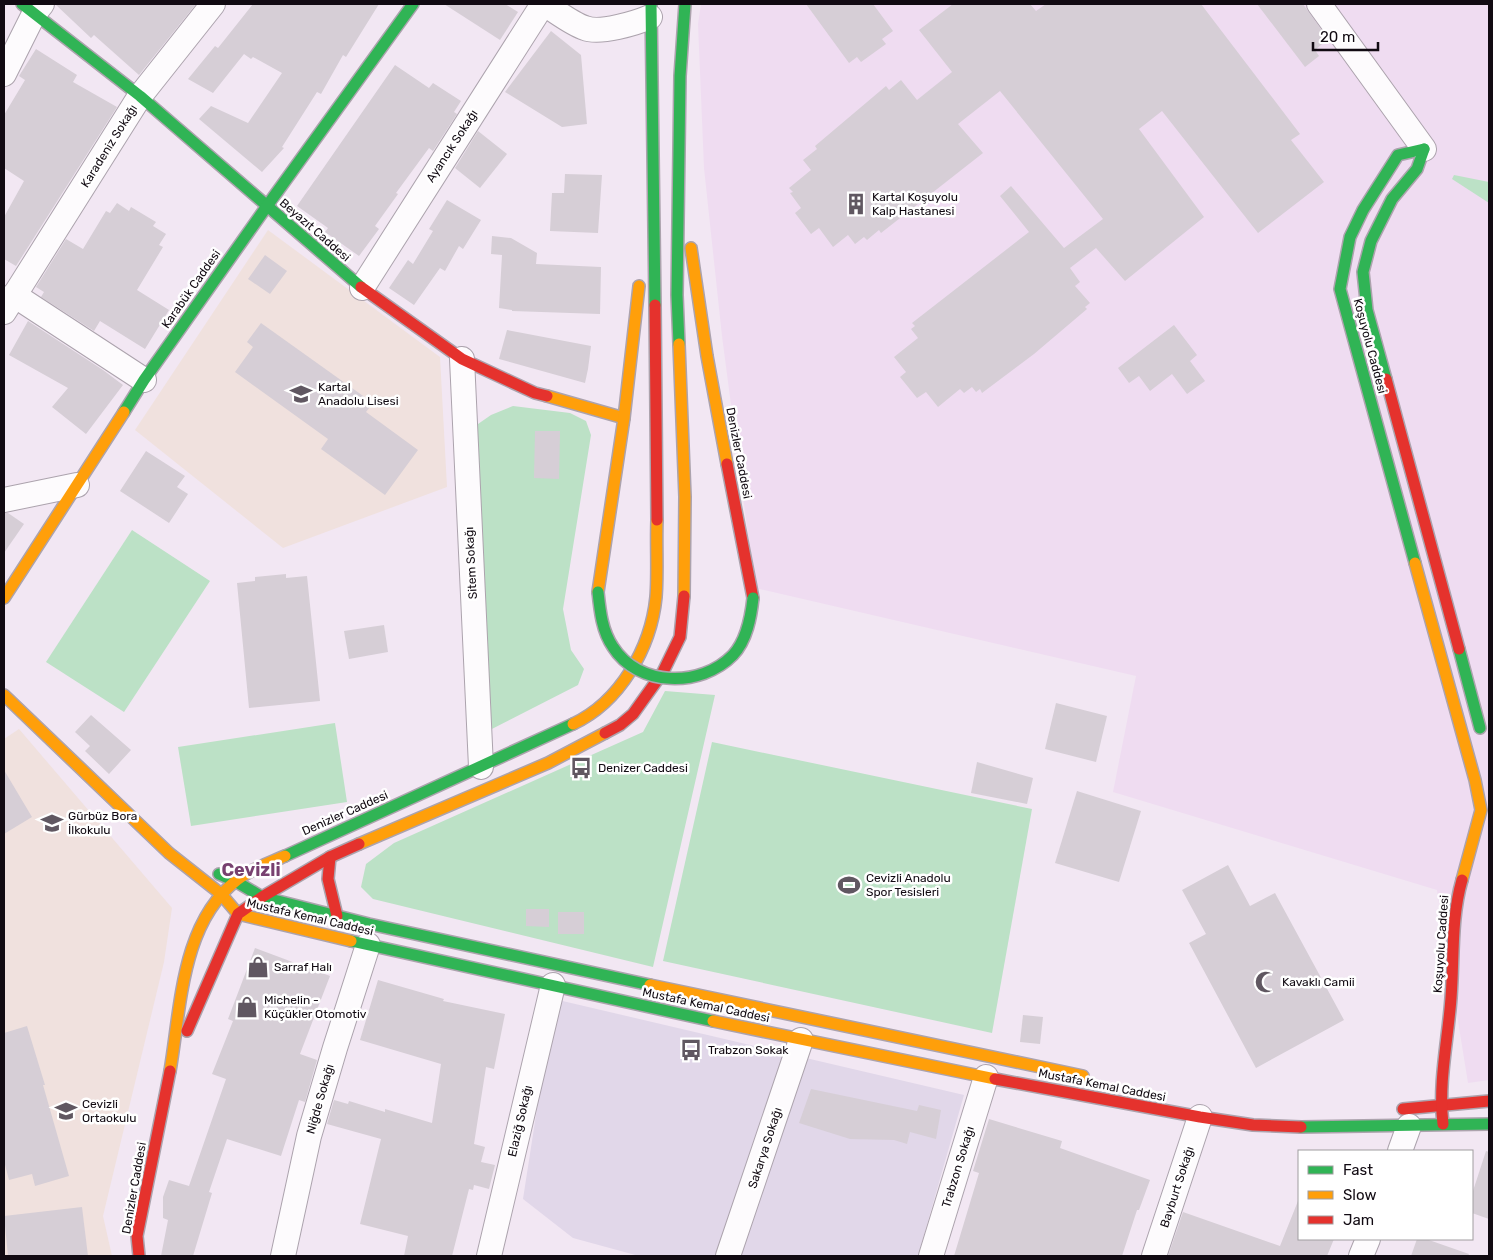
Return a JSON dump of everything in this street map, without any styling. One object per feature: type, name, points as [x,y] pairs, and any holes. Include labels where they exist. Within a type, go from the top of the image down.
[{"type":"street","name":"Karadeniz Sokağı","points":[[144,380],[9,304],[140,96],[213,4]]},
{"type":"street","name":"Karabük Caddesi","points":[[4,598],[144,380],[413,4]]},
{"type":"street","points":[[544,4],[586,29],[622,26],[651,10]]},
{"type":"street","name":"Ayancık Sokağı","points":[[362,288],[544,4]]},
{"type":"street","name":"Denizler Caddesi","points":[[171,1067],[238,914],[262,897],[330,857],[548,764],[620,725],[633,714],[664,672],[676,648],[680,637],[684,596],[685,497],[677,295],[680,76],[685,4]]},
{"type":"street","points":[[1319,4],[1424,149]]},
{"type":"street","name":"Beyazıt Caddesi","points":[[33,7],[140,96],[362,288],[462,359],[535,393],[624,418]]},
{"type":"street","points":[[4,74],[33,7]]},
{"type":"street","name":"Denizler Caddesi","points":[[139,1256],[138,1236],[185,984],[191,958],[206,916],[221,894],[235,881],[249,872],[555,733],[600,707],[627,678],[640,656],[650,626],[656,598],[657,481],[651,10]]},
{"type":"street","name":"Koşuyolu Caddesi","points":[[1424,149],[1417,169],[1392,199],[1371,241],[1363,272],[1367,310],[1482,734]]},
{"type":"street","name":"Koşuyolu Caddesi","points":[[1424,149],[1398,155],[1363,210],[1350,237],[1340,289],[1475,780],[1481,810],[1456,900],[1451,999],[1441,1106],[1443,1125]]},
{"type":"street","name":"Denizler Caddesi","points":[[643,248],[652,160]]},
{"type":"street","name":"Denizler Caddesi","points":[[640,278],[624,418],[598,592],[600,613],[605,631],[618,654],[632,667],[652,676],[666,679],[686,678],[704,675],[720,666],[734,654],[744,637],[751,618],[753,598],[707,356],[678,173]]},
{"type":"street","name":"Sitem Sokağı","points":[[462,359],[481,767]]},
{"type":"street","points":[[4,500],[77,485]]},
{"type":"street","name":"Mustafa Kemal Caddesi","points":[[4,695],[169,854],[221,894],[238,914],[368,945],[553,985],[803,1029],[988,1067],[1200,1117],[1253,1125],[1283,1127],[1489,1124]]},
{"type":"street","points":[[169,854],[235,881],[262,897]]},
{"type":"street","points":[[330,857],[327,865],[327,878],[337,916]]},
{"type":"street","name":"Mustafa Kemal Caddesi","points":[[262,897],[541,962],[803,1029],[900,1058],[1094,1078]]},
{"type":"street","name":"Niğde Sokağı","points":[[283,1256],[310,1136],[335,1048],[368,945]]},
{"type":"street","name":"Elaziğ Sokağı","points":[[489,1256],[553,985]]},
{"type":"street","name":"Sakarya Sokağı","points":[[728,1256],[803,1029]]},
{"type":"street","name":"Trabzon Sokağı","points":[[931,1256],[988,1067]]},
{"type":"street","points":[[1460,1099],[1461,1124]]},
{"type":"street","points":[[1387,1109],[1441,1106],[1460,1099],[1489,1101]]},
{"type":"street","name":"Bayburt Sokağı","points":[[1154,1256],[1200,1117]]},
{"type":"street","points":[[1400,1150],[1409,1126]]},
{"type":"street","points":[[1361,1256],[1368,1240]]},
{"type":"shaded area","points":[[701,4],[1489,4],[1489,1080],[1468,1083],[1437,890],[1113,792],[1136,676],[755,588],[722,336],[704,168],[698,24]]},
{"type":"shaded area","name":"Kartal Anadolu Lisesi","points":[[268,230],[440,357],[447,487],[283,548],[135,430]]},
{"type":"shaded area","points":[[19,729],[172,908],[164,962],[103,1216],[112,1256],[4,1256],[4,739]]},
{"type":"shaded area","points":[[554,999],[964,1095],[918,1256],[639,1256],[573,1238],[523,1199]]},
{"type":"green space","points":[[1454,175],[1489,182],[1489,203],[1452,179]]},
{"type":"green space","points":[[513,406],[570,413],[586,421],[591,435],[563,609],[571,650],[584,669],[578,685],[482,734],[488,658],[470,440],[478,424],[491,415]]},
{"type":"green space","points":[[132,530],[210,581],[124,712],[46,662]]},
{"type":"green space","points":[[665,691],[715,695],[653,967],[373,899],[361,887],[366,864],[394,843],[643,732]]},
{"type":"green space","points":[[335,723],[347,802],[191,826],[178,747]]},
{"type":"green space","name":"Cevizli Anadolu Spor Tesisleri","points":[[712,742],[1032,809],[992,1033],[663,961]]},
{"type":"building","points":[[55,4],[196,4],[139,75],[94,35],[91,38]]},
{"type":"building","points":[[253,4],[379,4],[346,57],[343,55],[321,94],[317,92],[282,147],[284,148],[262,172],[199,119],[211,106],[248,123],[282,73],[244,54],[213,93],[188,79],[215,46],[218,48]]},
{"type":"building","points":[[444,4],[505,4],[518,12],[500,40]]},
{"type":"building","points":[[806,4],[873,4],[893,31],[882,39],[886,44],[861,62],[857,57],[849,63]]},
{"type":"building","name":"Kartal Koşuyolu Kalp Hastanesi","points":[[953,4],[1030,4],[1036,11],[1046,4],[1201,4],[1300,134],[1291,140],[1324,182],[1258,233],[1162,111],[1139,129],[1204,217],[1125,281],[1096,248],[1070,268],[1080,282],[1075,286],[1090,303],[1085,307],[1087,309],[1034,354],[982,393],[980,389],[976,392],[972,387],[964,393],[960,389],[938,407],[926,392],[917,398],[900,377],[906,372],[894,357],[918,338],[911,329],[915,326],[912,323],[1029,232],[1000,196],[1011,186],[1064,248],[1103,219],[1000,91],[958,124],[983,153],[881,233],[879,230],[867,240],[864,237],[855,244],[848,235],[833,247],[819,228],[811,234],[795,213],[801,208],[790,193],[793,192],[789,188],[811,170],[803,160],[817,149],[815,146],[886,86],[889,90],[901,80],[917,100],[952,72],[919,30]]},
{"type":"building","points":[[1257,4],[1303,4],[1328,39],[1315,50],[1319,56],[1305,67]]},
{"type":"building","points":[[551,31],[581,55],[587,124],[562,127],[505,92]]},
{"type":"building","points":[[36,49],[77,75],[73,82],[117,107],[16,266],[4,259],[4,217],[24,181],[4,168],[4,115],[25,80],[19,76]]},
{"type":"building","points":[[395,65],[429,88],[433,83],[461,101],[454,112],[457,114],[433,151],[429,148],[396,193],[398,194],[375,226],[379,229],[359,256],[325,232],[328,228],[297,206]]},
{"type":"building","points":[[478,131],[507,154],[480,188],[455,168]]},
{"type":"building","points":[[565,174],[602,175],[598,233],[550,231],[552,193],[564,193]]},
{"type":"building","points":[[447,200],[481,220],[463,249],[459,246],[445,271],[440,268],[414,305],[389,288],[408,260],[413,264],[433,231],[429,229]]},
{"type":"building","points":[[117,203],[129,211],[131,207],[156,222],[153,226],[166,234],[159,245],[163,247],[137,290],[169,310],[145,349],[100,321],[94,331],[41,297],[44,292],[36,287],[66,239],[83,249],[106,211],[110,213]]},
{"type":"building","points":[[492,236],[511,238],[537,253],[536,264],[601,267],[600,314],[512,311],[499,308],[502,255],[491,254]]},
{"type":"building","points":[[265,255],[287,271],[270,294],[248,279]]},
{"type":"building","points":[[28,321],[123,385],[86,434],[52,407],[68,388],[9,355]]},
{"type":"building","points":[[261,323],[373,403],[366,412],[418,450],[385,495],[321,449],[328,439],[235,372],[253,347],[247,342]]},
{"type":"building","points":[[1174,325],[1197,355],[1190,361],[1205,381],[1187,394],[1172,374],[1150,391],[1139,376],[1129,383],[1118,368]]},
{"type":"building","points":[[507,330],[591,346],[585,383],[499,359]]},
{"type":"building","points":[[535,431],[560,431],[559,479],[534,478]]},
{"type":"building","points":[[146,451],[185,476],[177,487],[188,494],[169,523],[120,491]]},
{"type":"building","points":[[4,513],[8,513],[24,524],[4,553]]},
{"type":"building","points":[[286,574],[286,578],[307,576],[320,701],[249,708],[237,583],[255,581],[255,577]]},
{"type":"building","points":[[384,625],[388,652],[349,659],[344,631]]},
{"type":"building","points":[[1056,703],[1107,716],[1096,762],[1045,749]]},
{"type":"building","points":[[91,715],[131,750],[109,774],[85,751],[90,746],[75,732]]},
{"type":"building","points":[[977,762],[1033,778],[1027,804],[971,793]]},
{"type":"building","points":[[4,770],[32,817],[4,834]]},
{"type":"building","points":[[1077,791],[1141,811],[1119,882],[1055,863]]},
{"type":"building","name":"Kavaklı Camii","points":[[1228,865],[1250,906],[1275,893],[1344,1020],[1256,1068],[1189,943],[1206,934],[1182,890]]},
{"type":"building","points":[[526,909],[549,909],[549,927],[526,926]]},
{"type":"building","points":[[558,912],[584,912],[584,934],[558,934]]},
{"type":"building","points":[[255,948],[330,976],[300,1054],[317,1060],[305,1102],[299,1100],[281,1156],[227,1139],[209,1192],[212,1193],[193,1256],[161,1256],[168,1220],[163,1218],[163,1197],[169,1180],[189,1186],[226,1079],[212,1074],[233,1021],[228,1019]]},
{"type":"building","points":[[378,980],[444,999],[443,1001],[505,1014],[494,1069],[486,1067],[474,1144],[485,1147],[481,1162],[495,1165],[489,1189],[474,1185],[473,1190],[469,1189],[452,1256],[404,1256],[408,1236],[360,1224],[381,1139],[327,1124],[334,1100],[348,1104],[349,1101],[385,1112],[385,1109],[432,1123],[441,1064],[360,1040]]},
{"type":"building","points":[[1023,1015],[1043,1017],[1040,1044],[1020,1042]]},
{"type":"building","points":[[27,1026],[69,1176],[35,1186],[32,1174],[9,1180],[4,1161],[4,1033]]},
{"type":"building","points":[[811,1089],[917,1111],[919,1105],[941,1110],[936,1139],[910,1132],[907,1144],[894,1140],[850,1139],[799,1123]]},
{"type":"building","points":[[989,1119],[1062,1141],[1060,1148],[1150,1180],[1139,1210],[1137,1210],[1122,1256],[954,1256],[979,1173],[973,1171]]},
{"type":"building","points":[[1486,1151],[1489,1152],[1489,1219],[1473,1213],[1473,1191]]},
{"type":"building","points":[[1298,1201],[1298,1240],[1334,1240],[1327,1256],[1168,1256],[1183,1212],[1280,1246]]},
{"type":"building","points":[[82,1207],[88,1256],[8,1256],[4,1216]]},
{"type":"building","points":[[1417,1240],[1429,1240],[1469,1254],[1468,1256],[1411,1256]]},
{"type":"traffic: fast","points":[[22,4],[140,96],[361,287]]},
{"type":"traffic: fast","points":[[124,412],[144,380],[267,206],[413,4]]},
{"type":"traffic: fast","points":[[651,4],[655,305]]},
{"type":"traffic: fast","points":[[679,344],[677,295],[680,76],[685,4]]},
{"type":"traffic: fast","points":[[1415,563],[1340,289],[1350,237],[1363,210],[1398,155],[1424,149]]},
{"type":"traffic: fast","points":[[1386,379],[1367,310],[1363,272],[1371,241],[1392,199],[1417,169],[1424,149]]},
{"type":"traffic: fast","points":[[598,592],[604,628],[613,647],[624,660],[638,670],[654,676],[670,678],[688,678],[704,673],[720,666],[733,655],[745,635],[753,598]]},
{"type":"traffic: fast","points":[[1459,649],[1480,728]]},
{"type":"traffic: fast","points":[[285,856],[573,724]]},
{"type":"traffic: fast","points":[[219,874],[262,897],[369,924],[650,985]]},
{"type":"traffic: fast","points":[[351,941],[713,1021]]},
{"type":"traffic: fast","points":[[1301,1127],[1489,1124]]},
{"type":"traffic: slow","points":[[691,248],[707,356],[727,464]]},
{"type":"traffic: slow","points":[[598,592],[624,418],[639,286]]},
{"type":"traffic: slow","points":[[679,344],[685,497],[684,596]]},
{"type":"traffic: slow","points":[[547,396],[624,418]]},
{"type":"traffic: slow","points":[[4,598],[124,412]]},
{"type":"traffic: slow","points":[[573,724],[590,714],[619,688],[640,654],[648,635],[656,597],[657,520]]},
{"type":"traffic: slow","points":[[1415,563],[1475,780],[1481,810],[1462,880]]},
{"type":"traffic: slow","points":[[4,695],[169,853],[221,894],[238,914],[351,941]]},
{"type":"traffic: slow","points":[[359,844],[548,763],[605,733]]},
{"type":"traffic: slow","points":[[170,1071],[181,994],[194,942],[204,919],[218,898],[242,876],[285,856]]},
{"type":"traffic: slow","points":[[650,985],[1083,1076]]},
{"type":"traffic: slow","points":[[713,1021],[995,1079]]},
{"type":"traffic: jam","points":[[361,287],[462,359],[535,393],[547,396]]},
{"type":"traffic: jam","points":[[655,305],[657,520]]},
{"type":"traffic: jam","points":[[1386,379],[1459,649]]},
{"type":"traffic: jam","points":[[727,464],[753,598]]},
{"type":"traffic: jam","points":[[605,733],[620,725],[633,714],[663,672],[680,637],[684,596]]},
{"type":"traffic: jam","points":[[187,1031],[238,914],[262,897],[330,857],[359,844]]},
{"type":"traffic: jam","points":[[330,857],[328,879],[337,916]]},
{"type":"traffic: jam","points":[[1443,1124],[1442,1093],[1451,998],[1454,924],[1462,880]]},
{"type":"traffic: jam","points":[[139,1256],[137,1236],[170,1071]]},
{"type":"traffic: jam","points":[[995,1079],[1200,1117],[1253,1125],[1301,1127]]},
{"type":"traffic: jam","points":[[1403,1109],[1489,1101]]},
{"type":"place","name":"Kartal Koşuyolu Kalp Hastanesi","points":[[856,204]]},
{"type":"place","name":"Kartal Anadolu Lisesi","points":[[301,394]]},
{"type":"place","name":"Denizer Caddesi","points":[[581,768]]},
{"type":"place","name":"Gürbüz Bora İlkokulu","points":[[52,823]]},
{"type":"place","name":"Cevizli Anadolu Spor Tesisleri","points":[[849,885]]},
{"type":"place","name":"Sarraf Halı","points":[[258,967]]},
{"type":"place","name":"Kavaklı Camii","points":[[1266,982]]},
{"type":"place","name":"Michelin - Küçükler Otomotiv","points":[[247,1007]]},
{"type":"place","name":"Trabzon Sokak","points":[[691,1050]]},
{"type":"place","name":"Cevizli Ortaokulu","points":[[66,1111]]},
{"type":"district","name":"Cevizli","points":[[251,870]]}]
